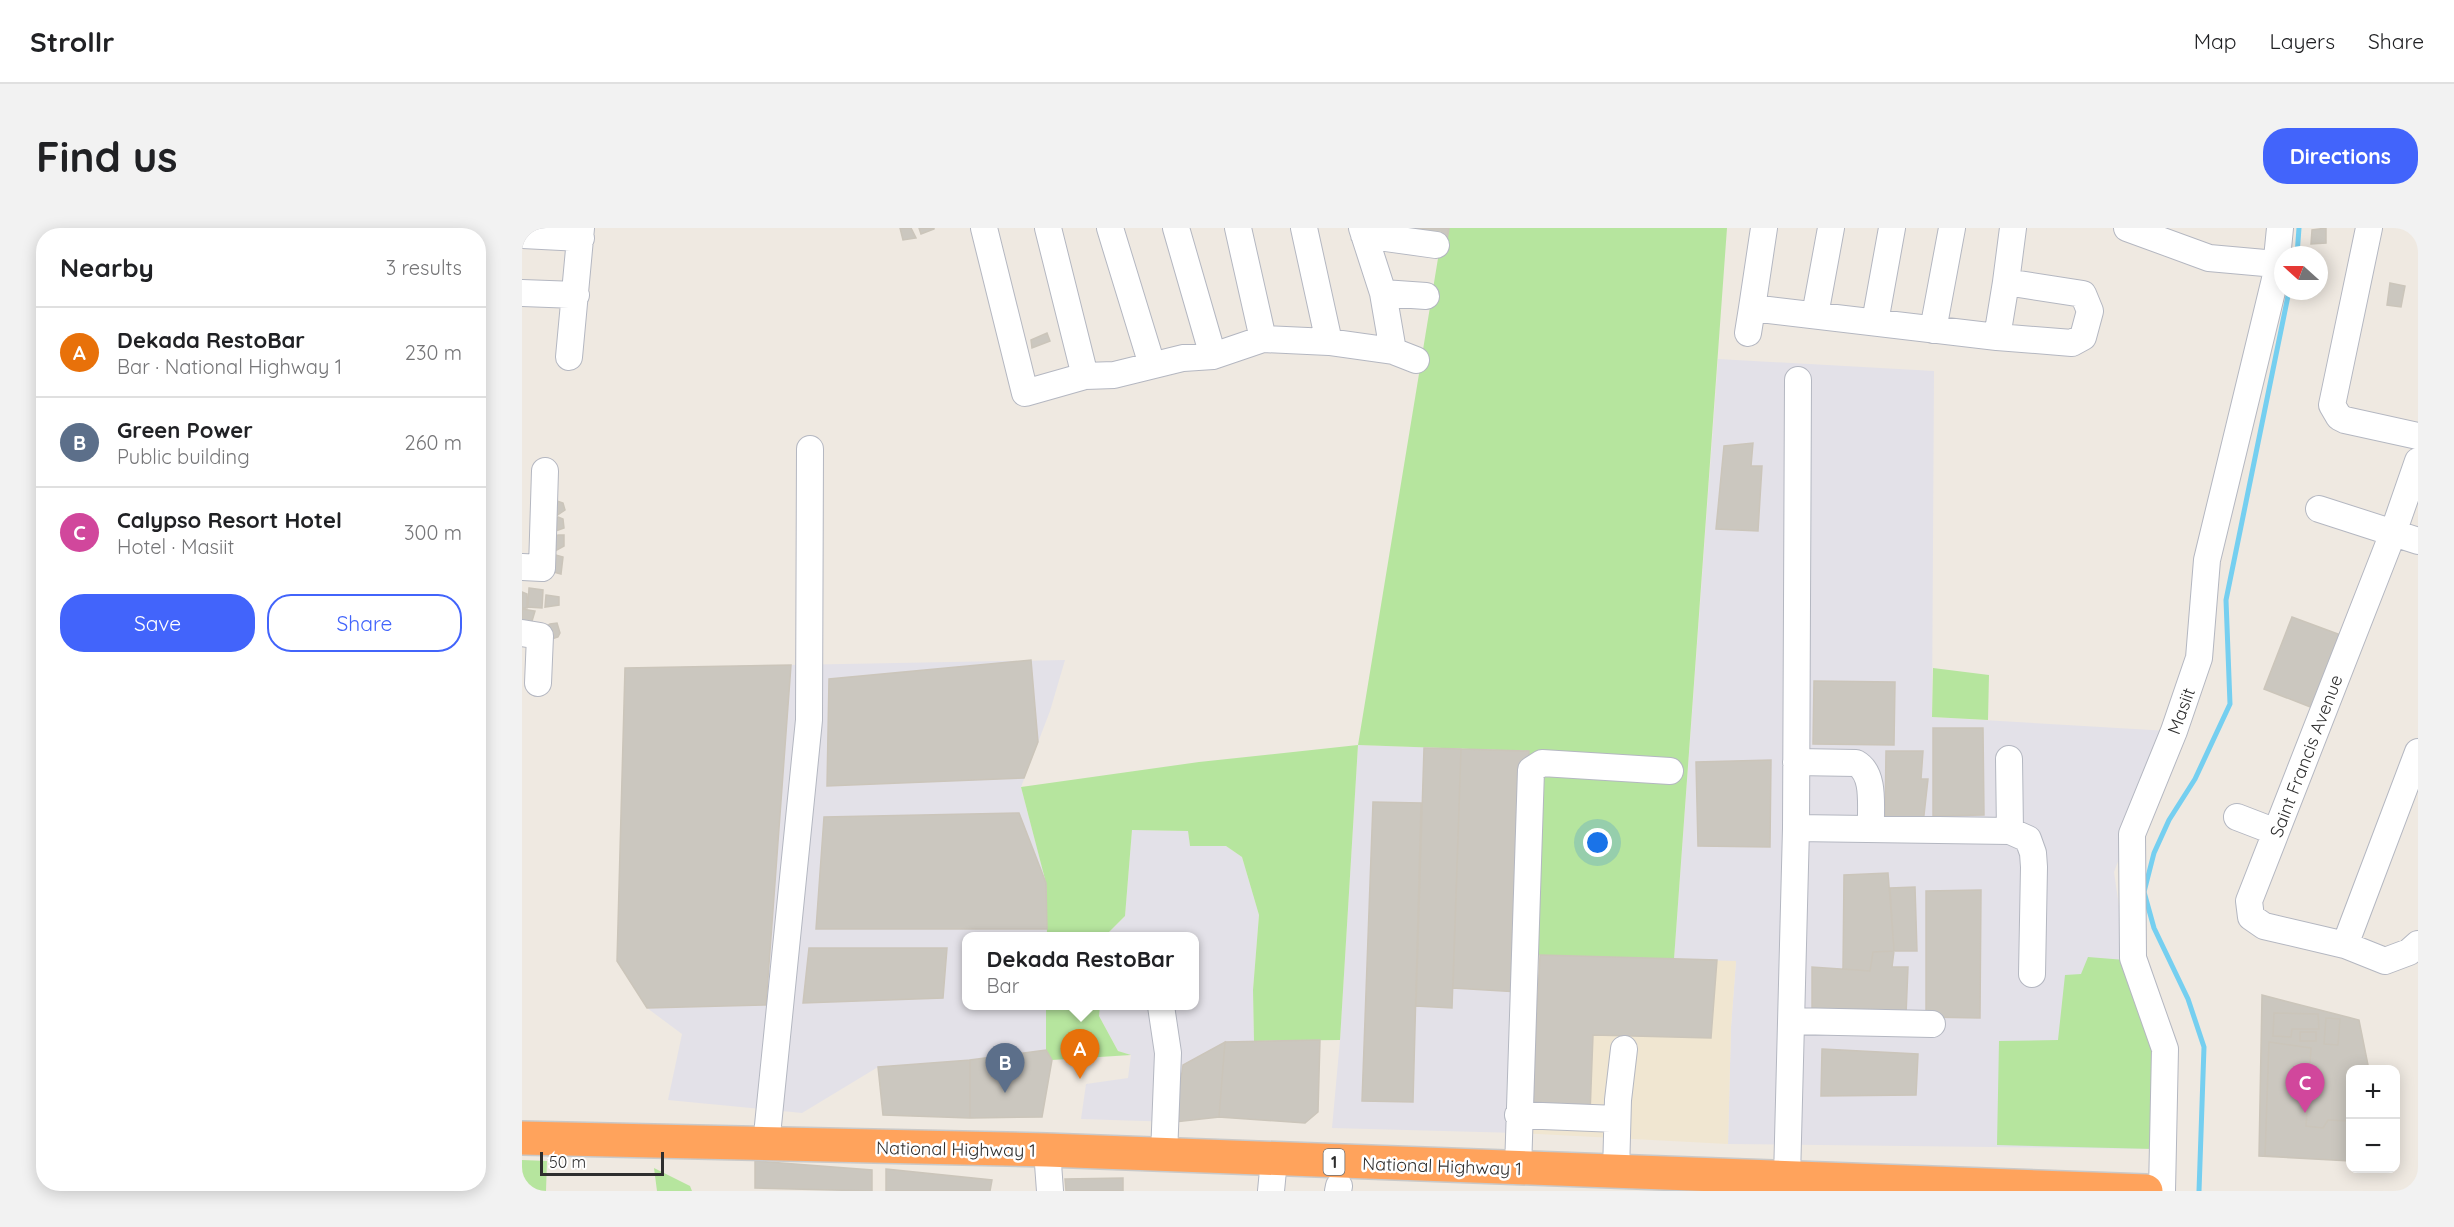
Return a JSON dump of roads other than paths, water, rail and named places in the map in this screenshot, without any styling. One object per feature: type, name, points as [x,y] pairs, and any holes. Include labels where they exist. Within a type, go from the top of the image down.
[{"type":"highway","name":"National Highway 1","points":[[522,1138],[1047,1150],[1164,1155],[1273,1175],[1518,1169],[1787,1178],[1857,1186],[2146,1191]]},
{"type":"street","points":[[984,228],[1025,393],[1086,376],[1114,375],[1182,358],[1213,356],[1263,339],[1329,342],[1405,356],[1363,231],[1436,245]]},
{"type":"street","points":[[1048,228],[1086,376]]},
{"type":"street","points":[[1110,228],[1152,365]]},
{"type":"street","points":[[1176,228],[1213,356]]},
{"type":"street","points":[[1238,228],[1263,339]]},
{"type":"street","points":[[1304,228],[1329,342]]},
{"type":"street","points":[[1748,333],[1764,228]]},
{"type":"street","points":[[1815,315],[1831,228]]},
{"type":"street","points":[[1875,322],[1892,228]]},
{"type":"street","points":[[1933,330],[1952,228]]},
{"type":"street","points":[[1997,337],[2013,228]]},
{"type":"street","points":[[2127,228],[2209,258],[2274,264]]},
{"type":"street","name":"Masiit","points":[[2278,246],[2280,228]]},
{"type":"street","points":[[2369,228],[2332,405],[2339,417],[2345,420],[2418,436]]},
{"type":"street","points":[[522,235],[581,233],[569,357]]},
{"type":"street","points":[[1752,308],[1997,337],[2072,343],[2083,337],[2090,311],[2083,294],[2006,282]]},
{"type":"street","name":"Masiit","points":[[2162,1191],[2165,1049],[2133,958],[2132,834],[2174,731],[2199,658],[2207,560],[2274,283]]},
{"type":"street","points":[[522,293],[576,295]]},
{"type":"street","points":[[1383,293],[1426,296]]},
{"type":"street","points":[[1787,1178],[1796,828],[1798,380]]},
{"type":"street","points":[[766,1145],[809,720],[810,449]]},
{"type":"street","name":"Saint Francis Avenue","points":[[2418,461],[2393,532],[2249,902],[2251,917],[2264,926],[2345,945],[2385,961],[2409,952],[2418,944]]},
{"type":"street","points":[[522,567],[542,568],[545,471]]},
{"type":"street","points":[[2319,509],[2418,540]]},
{"type":"street","points":[[522,633],[540,636],[538,683]]},
{"type":"street","points":[[2345,945],[2418,752]]},
{"type":"street","points":[[2009,759],[2010,831]]},
{"type":"street","points":[[1796,762],[1856,763],[1864,767],[1869,776],[1871,829]]},
{"type":"street","points":[[1518,1169],[1530,770],[1542,763],[1670,771]]},
{"type":"street","points":[[2237,817],[2276,832]]},
{"type":"street","points":[[1796,828],[2010,831],[2028,839],[2033,853],[2032,974]]},
{"type":"street","points":[[1162,1010],[1168,1053],[1164,1155]]},
{"type":"street","points":[[1792,1021],[1932,1024]]},
{"type":"street","points":[[1616,1172],[1617,1119],[1624,1049]]},
{"type":"street","points":[[1518,1115],[1617,1119]]},
{"type":"street","points":[[1047,1150],[1050,1191]]},
{"type":"waterway","points":[[2298,246],[2299,228]]},
{"type":"waterway","points":[[2199,1191],[2204,1047],[2188,999],[2154,928],[2144,892],[2154,853],[2169,820],[2195,779],[2230,704],[2226,600],[2287,300]]},
{"type":"place","name":"Dekada RestoBar","points":[[1080,1079]]},
{"type":"place","name":"Green Power","points":[[1005,1093]]},
{"type":"place","name":"Calypso Resort Hotel","points":[[2305,1113]]}]
